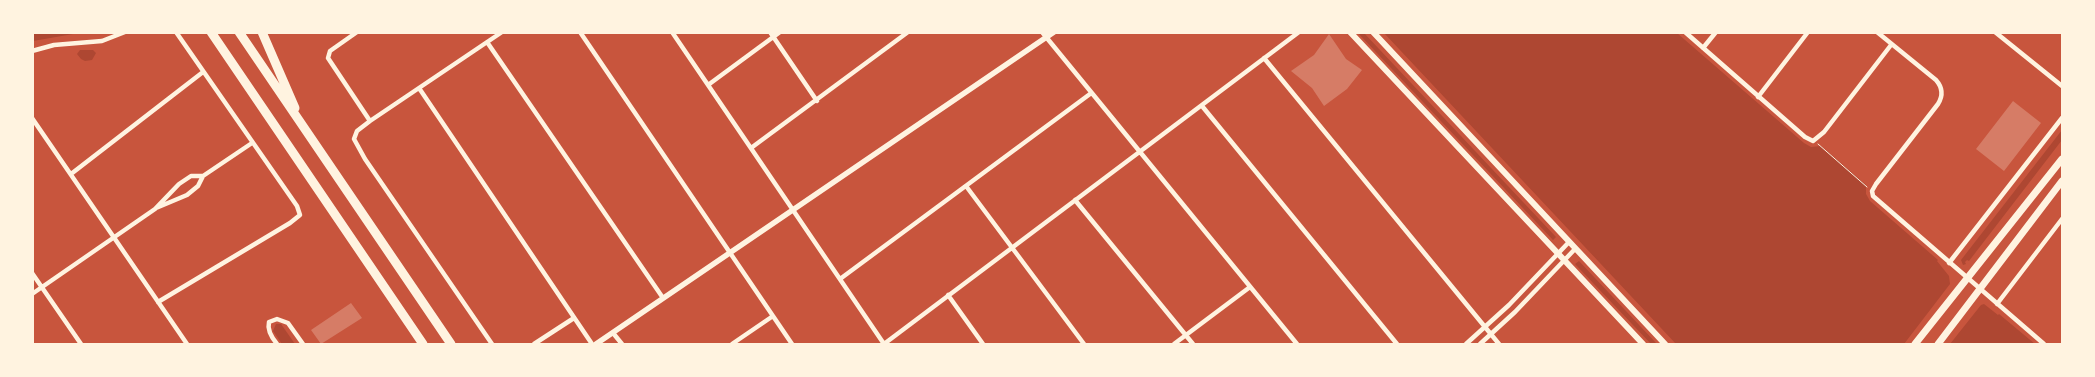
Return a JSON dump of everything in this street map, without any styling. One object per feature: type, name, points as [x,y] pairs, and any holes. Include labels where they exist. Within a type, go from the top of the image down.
[{"type":"highway","points":[[211,32],[424,344]]},
{"type":"highway","points":[[239,32],[451,344]]},
{"type":"highway","points":[[262,32],[303,127]]},
{"type":"main road","points":[[1350,32],[1643,344]]},
{"type":"main road","points":[[1373,32],[1665,344]]},
{"type":"main road","points":[[1916,344],[2062,159]]},
{"type":"main road","points":[[1938,344],[2062,181]]},
{"type":"street","points":[[32,51],[54,45],[102,41],[124,32]]},
{"type":"street","points":[[158,302],[290,223],[300,215],[297,206],[176,32]]},
{"type":"street","points":[[357,32],[330,51],[328,58],[370,121]]},
{"type":"street","points":[[492,344],[356,145],[354,137],[357,131],[370,121],[502,32]]},
{"type":"street","points":[[580,32],[729,254],[792,344]]},
{"type":"street","points":[[672,32],[884,344],[1299,32]]},
{"type":"street","points":[[770,32],[817,101]]},
{"type":"street","points":[[708,85],[780,32]]},
{"type":"street","points":[[751,148],[908,32]]},
{"type":"street","points":[[419,88],[574,318],[594,344],[614,333],[1044,35],[1054,32]]},
{"type":"street","points":[[1685,32],[1807,139],[1813,141],[1817,140],[1891,45]]},
{"type":"street","points":[[1703,48],[1716,32]]},
{"type":"street","points":[[1758,97],[1808,32]]},
{"type":"street","points":[[1877,32],[1936,80],[1942,94],[1938,104],[1873,189],[1872,194],[1876,200],[2044,344]]},
{"type":"street","points":[[1994,32],[2062,86]]},
{"type":"street","points":[[1044,35],[1090,94],[1297,344]]},
{"type":"street","points":[[487,42],[663,298]]},
{"type":"street","points":[[1264,58],[1499,344]]},
{"type":"street","points":[[71,174],[203,72]]},
{"type":"street","points":[[840,278],[1090,94]]},
{"type":"street","points":[[1202,106],[1397,344]]},
{"type":"street","points":[[32,118],[187,344]]},
{"type":"street","points":[[1949,263],[2062,118]]},
{"type":"street","points":[[155,209],[187,195],[198,186],[203,176],[252,143]]},
{"type":"street","points":[[32,294],[155,209],[179,184],[191,176],[203,176]]},
{"type":"street","points":[[966,186],[1084,344]]},
{"type":"street","points":[[1075,200],[1193,344]]},
{"type":"street","points":[[1997,304],[2062,219]]},
{"type":"street","points":[[1466,344],[1569,242]]},
{"type":"street","points":[[1480,344],[1575,249]]},
{"type":"street","points":[[32,273],[81,344]]},
{"type":"street","points":[[1174,344],[1250,287]]},
{"type":"street","points":[[948,295],[983,344]]},
{"type":"street","points":[[732,344],[773,316]]},
{"type":"street","points":[[534,344],[574,318]]},
{"type":"street","points":[[276,344],[268,325],[269,322],[277,319],[288,322],[303,344]]},
{"type":"street","points":[[614,333],[622,344]]},
{"type":"path","points":[[1819,146],[1866,187]]},
{"type":"shaded area","points":[[33,32],[79,33],[33,41]]},
{"type":"shaded area","points":[[1358,33],[1364,33],[1556,237],[1553,240]]},
{"type":"shaded area","points":[[1384,33],[1677,33],[1804,143],[1811,147],[1821,146],[1866,185],[1866,194],[1870,201],[1938,260],[1949,276],[1950,284],[1904,344],[1676,344]]},
{"type":"shaded area","points":[[80,50],[93,50],[96,53],[92,60],[85,61],[77,54]]},
{"type":"shaded area","points":[[2062,130],[2062,140],[1969,261],[1967,260],[1966,264],[1963,265],[1961,260]]},
{"type":"shaded area","points":[[1579,261],[1657,344],[1651,344],[1575,264]]},
{"type":"shaded area","points":[[1984,304],[2035,344],[1950,344],[1981,305]]},
{"type":"shaded area","points":[[276,324],[281,324],[295,344],[282,344],[273,331]]},
{"type":"building","points":[[1329,34],[1346,59],[1362,70],[1347,89],[1324,106],[1312,88],[1291,71],[1314,55]]},
{"type":"building","points":[[2013,101],[2041,123],[2004,171],[1976,149]]},
{"type":"building","points":[[351,303],[362,318],[321,344],[311,330]]}]
